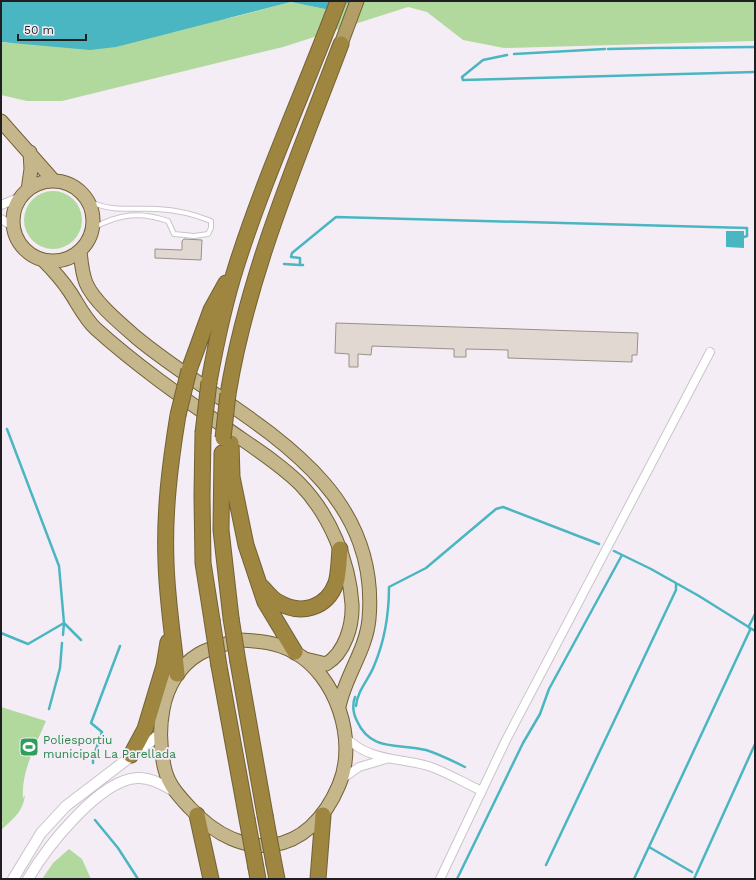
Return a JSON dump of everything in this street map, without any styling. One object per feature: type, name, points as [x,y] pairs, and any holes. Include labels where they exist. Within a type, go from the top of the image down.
[{"type":"highway","points":[[257,874],[219,666],[203,563],[203,432],[209,382],[218,334],[236,267],[267,181],[313,68],[338,1]]},
{"type":"highway","points":[[275,872],[231,618],[221,530],[221,484],[227,440],[235,353],[246,312],[282,203],[357,1]]},
{"type":"highway","points":[[177,674],[166,563],[168,480],[178,416],[189,370],[211,310],[236,267]]},
{"type":"highway","points":[[227,440],[232,477],[246,545],[265,602],[299,656]]},
{"type":"highway","points":[[260,585],[277,602],[287,607],[305,609],[321,605],[326,600],[336,582],[340,549]]},
{"type":"highway","points":[[131,755],[145,729],[164,666],[172,623]]},
{"type":"highway","points":[[197,815],[211,879]]},
{"type":"highway","points":[[318,879],[323,815]]},
{"type":"main road","points":[[1,121],[30,152],[54,181]]},
{"type":"main road","points":[[24,193],[40,183],[54,181],[73,186],[87,200],[93,215],[93,228],[88,240],[80,251],[65,259],[52,261],[43,260],[32,255],[23,247],[16,237],[13,226],[14,212],[24,193],[31,168],[30,152]]},
{"type":"main road","points":[[80,251],[86,284],[105,309],[160,357],[244,413],[300,457],[330,488],[349,518],[361,543],[366,567],[369,594],[369,620],[362,651],[342,691],[339,707]]},
{"type":"main road","points":[[43,260],[58,276],[94,328],[153,377],[272,461],[300,485],[326,519],[340,549],[350,585],[352,615],[344,645],[338,655],[326,664],[299,656],[264,641],[240,640],[200,654],[188,662],[177,674],[165,698],[159,735],[165,771],[174,791],[197,815],[227,838],[253,845],[275,845],[288,841],[306,832],[323,815],[331,804],[342,779],[346,759],[345,737],[339,707],[333,692],[299,656]]},
{"type":"street","points":[[1,205],[10,203],[24,193]]},
{"type":"street","points":[[1,219],[13,226]]},
{"type":"street","points":[[440,879],[506,740],[710,352]]},
{"type":"street","points":[[13,879],[41,833],[66,806],[159,735]]},
{"type":"street","points":[[345,737],[364,752],[387,759],[429,767],[482,791]]},
{"type":"street","points":[[342,779],[359,768],[387,759]]},
{"type":"street","points":[[28,879],[55,839],[84,809],[118,782],[133,778],[146,778],[174,791]]},
{"type":"lane","points":[[87,200],[97,206],[159,209],[193,214],[211,221],[211,228],[208,234],[194,236],[174,234],[168,221],[146,215],[116,217],[93,228]]},
{"type":"green space","points":[[357,1],[755,1],[755,41],[504,48],[463,40],[427,12],[408,7],[283,47],[62,101],[27,101],[1,95],[1,42],[6,43],[230,18],[291,2],[325,9]]},
{"type":"green space","points":[[53,191],[69,196],[77,204],[82,220],[77,236],[69,244],[53,249],[37,244],[29,236],[24,220],[29,204],[37,196]]},
{"type":"green space","points":[[1,707],[46,721],[24,778],[23,798],[25,795],[20,811],[1,830],[1,825],[3,823],[1,822]]},
{"type":"green space","points":[[69,849],[82,859],[91,879],[42,879],[53,863]]},
{"type":"water","points":[[1,1],[357,1],[325,9],[291,2],[116,47],[90,50],[1,42]]},
{"type":"water","points":[[726,231],[744,231],[744,248],[726,247]]},
{"type":"building","points":[[184,239],[202,240],[201,260],[155,258],[155,249],[182,250],[182,241]]},
{"type":"building","points":[[336,323],[638,333],[637,355],[632,355],[632,362],[508,358],[508,350],[466,349],[466,357],[454,357],[454,349],[372,346],[371,355],[358,354],[358,367],[349,367],[349,354],[335,353]]},
{"type":"waterway","points":[[656,48],[755,47]]},
{"type":"waterway","points":[[608,49],[655,48]]},
{"type":"waterway","points":[[514,54],[605,49]]},
{"type":"waterway","points":[[507,55],[483,60],[462,77],[463,80],[755,72]]},
{"type":"waterway","points":[[303,265],[300,265],[300,258],[291,257],[292,253],[336,217],[747,228],[747,236],[744,237]]},
{"type":"waterway","points":[[284,264],[300,265]]},
{"type":"waterway","points":[[7,429],[59,566],[64,623],[63,635]]},
{"type":"waterway","points":[[356,706],[359,695],[372,671],[384,637],[389,587],[426,568],[496,509],[503,507],[599,544]]},
{"type":"waterway","points":[[614,551],[651,569],[699,596],[755,631]]},
{"type":"waterway","points":[[457,879],[523,743],[540,714],[549,689],[622,555]]},
{"type":"waterway","points":[[546,865],[676,590],[676,583]]},
{"type":"waterway","points":[[634,879],[750,630],[749,626],[755,614]]},
{"type":"waterway","points":[[1,633],[28,644],[64,623],[81,640]]},
{"type":"waterway","points":[[49,709],[60,668],[62,643]]},
{"type":"waterway","points":[[93,763],[93,758],[102,732],[91,723],[120,646]]},
{"type":"waterway","points":[[355,697],[353,706],[356,718],[363,731],[370,738],[386,744],[426,750],[465,767]]},
{"type":"waterway","points":[[694,879],[755,744]]},
{"type":"waterway","points":[[95,820],[118,848],[138,879]]},
{"type":"waterway","points":[[649,847],[692,872]]},
{"type":"place","name":"Poliesportiu municipal La Parellada","points":[[29,747]]}]
